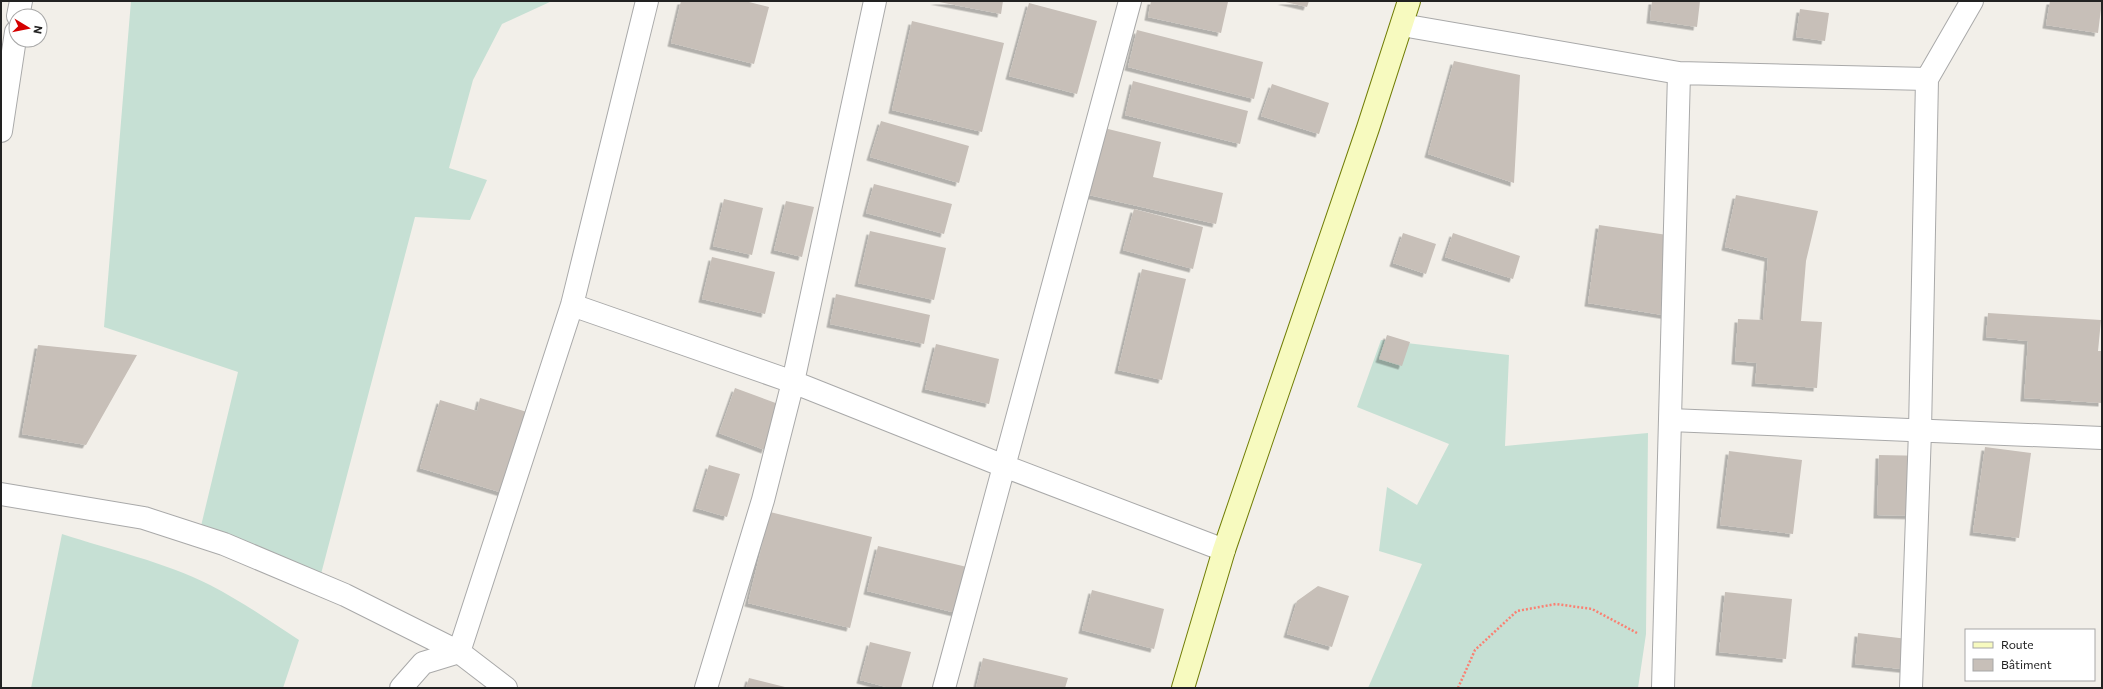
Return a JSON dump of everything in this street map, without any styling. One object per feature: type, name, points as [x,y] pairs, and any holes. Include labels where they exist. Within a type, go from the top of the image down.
[{"type":"street","points":[[459,652],[572,305],[647,1]]},
{"type":"street","points":[[706,688],[763,500],[793,382],[875,1]]},
{"type":"street","points":[[944,688],[1130,1]]},
{"type":"street","points":[[1183,688],[1224,550],[1409,1]]},
{"type":"street","points":[[1911,688],[1920,431],[1927,79],[1972,1]]},
{"type":"street","points":[[1402,25],[1679,73],[1927,79]]},
{"type":"street","points":[[1,131],[14,48]]},
{"type":"street","points":[[1664,688],[1679,73]]},
{"type":"street","points":[[572,305],[793,382],[1004,466],[1224,550]]},
{"type":"street","points":[[1670,420],[2102,438]]},
{"type":"street","points":[[1,494],[144,518],[224,544],[345,595],[459,652],[506,688]]},
{"type":"street","points":[[401,688],[423,663],[459,652]]},
{"type":"path","points":[[1458,688],[1475,650],[1517,611],[1556,604],[1592,609],[1640,635]]},
{"type":"green space","points":[[131,1],[552,1],[502,24],[473,80],[449,168],[487,180],[470,220],[415,217],[321,574],[201,526],[238,372],[104,327]]},
{"type":"green space","points":[[1381,340],[1509,355],[1505,446],[1648,433],[1646,634],[1638,688],[1368,688],[1422,564],[1379,551],[1387,487],[1417,505],[1449,444],[1357,407]]},
{"type":"green space","points":[[62,534],[156,563],[210,585],[255,611],[299,640],[283,688],[31,688]]},
{"type":"building","points":[[681,1],[745,1],[769,7],[754,64],[671,43]]},
{"type":"building","points":[[934,1],[1003,1],[1001,14]]},
{"type":"building","points":[[1151,1],[1228,2],[1221,33],[1148,17]]},
{"type":"building","points":[[1281,1],[1309,1],[1307,7]]},
{"type":"building","points":[[1652,1],[1700,1],[1697,27],[1650,20]]},
{"type":"building","points":[[2050,1],[2102,1],[2098,33],[2046,25]]},
{"type":"building","points":[[1029,3],[1097,21],[1077,94],[1009,76]]},
{"type":"building","points":[[1800,9],[1829,13],[1825,41],[1796,37]]},
{"type":"building","points":[[912,21],[1004,43],[982,132],[892,110]]},
{"type":"building","points":[[1137,30],[1263,62],[1254,99],[1128,67]]},
{"type":"building","points":[[1454,61],[1520,75],[1514,183],[1428,154]]},
{"type":"building","points":[[1133,81],[1248,111],[1240,144],[1125,115]]},
{"type":"building","points":[[1272,84],[1329,103],[1319,134],[1261,116]]},
{"type":"building","points":[[881,121],[969,146],[959,183],[870,157]]},
{"type":"building","points":[[1104,128],[1161,142],[1153,177],[1223,193],[1216,224],[1089,195]]},
{"type":"building","points":[[874,184],[952,204],[944,234],[866,213]]},
{"type":"building","points":[[1736,195],[1818,211],[1806,261],[1801,321],[1822,322],[1817,388],[1755,383],[1757,363],[1735,361],[1738,319],[1763,320],[1768,258],[1725,247]]},
{"type":"building","points":[[724,199],[763,208],[752,255],[713,246]]},
{"type":"building","points":[[786,201],[814,207],[802,257],[774,250]]},
{"type":"building","points":[[1134,209],[1203,227],[1193,269],[1123,250]]},
{"type":"building","points":[[1599,225],[1681,237],[1669,316],[1588,303]]},
{"type":"building","points":[[870,231],[946,248],[934,300],[858,283]]},
{"type":"building","points":[[1403,233],[1436,244],[1426,274],[1393,263]]},
{"type":"building","points":[[1453,233],[1520,256],[1513,279],[1445,257]]},
{"type":"building","points":[[712,257],[775,272],[765,314],[702,299]]},
{"type":"building","points":[[1142,269],[1186,279],[1162,380],[1118,370]]},
{"type":"building","points":[[836,294],[930,315],[924,344],[830,324]]},
{"type":"building","points":[[1988,313],[2101,320],[2098,351],[2102,351],[2102,403],[2024,398],[2028,341],[1986,337]]},
{"type":"building","points":[[1387,335],[1410,342],[1402,366],[1379,359]]},
{"type":"building","points":[[936,344],[999,359],[989,404],[925,389]]},
{"type":"building","points":[[38,345],[137,355],[86,445],[22,434]]},
{"type":"building","points":[[735,388],[781,405],[765,450],[719,433]]},
{"type":"building","points":[[480,398],[527,412],[503,493],[420,468],[440,400],[477,411]]},
{"type":"building","points":[[1985,447],[2031,453],[2019,538],[1973,532]]},
{"type":"building","points":[[1729,451],[1802,460],[1793,534],[1720,525]]},
{"type":"building","points":[[1879,455],[1930,456],[1928,516],[1877,515]]},
{"type":"building","points":[[709,465],[740,474],[727,517],[696,508]]},
{"type":"building","points":[[770,512],[872,537],[850,628],[748,603]]},
{"type":"building","points":[[878,546],[967,567],[956,613],[867,591]]},
{"type":"building","points":[[1318,586],[1349,596],[1332,647],[1287,634],[1297,601]]},
{"type":"building","points":[[1092,590],[1164,609],[1154,649],[1082,630]]},
{"type":"building","points":[[1725,592],[1792,599],[1786,659],[1719,652]]},
{"type":"building","points":[[1858,633],[1924,641],[1920,671],[1855,664]]},
{"type":"building","points":[[870,642],[911,652],[901,688],[890,688],[860,680]]},
{"type":"building","points":[[983,658],[1068,678],[1065,688],[976,688]]},
{"type":"building","points":[[749,678],[785,687],[785,688],[746,688]]}]
